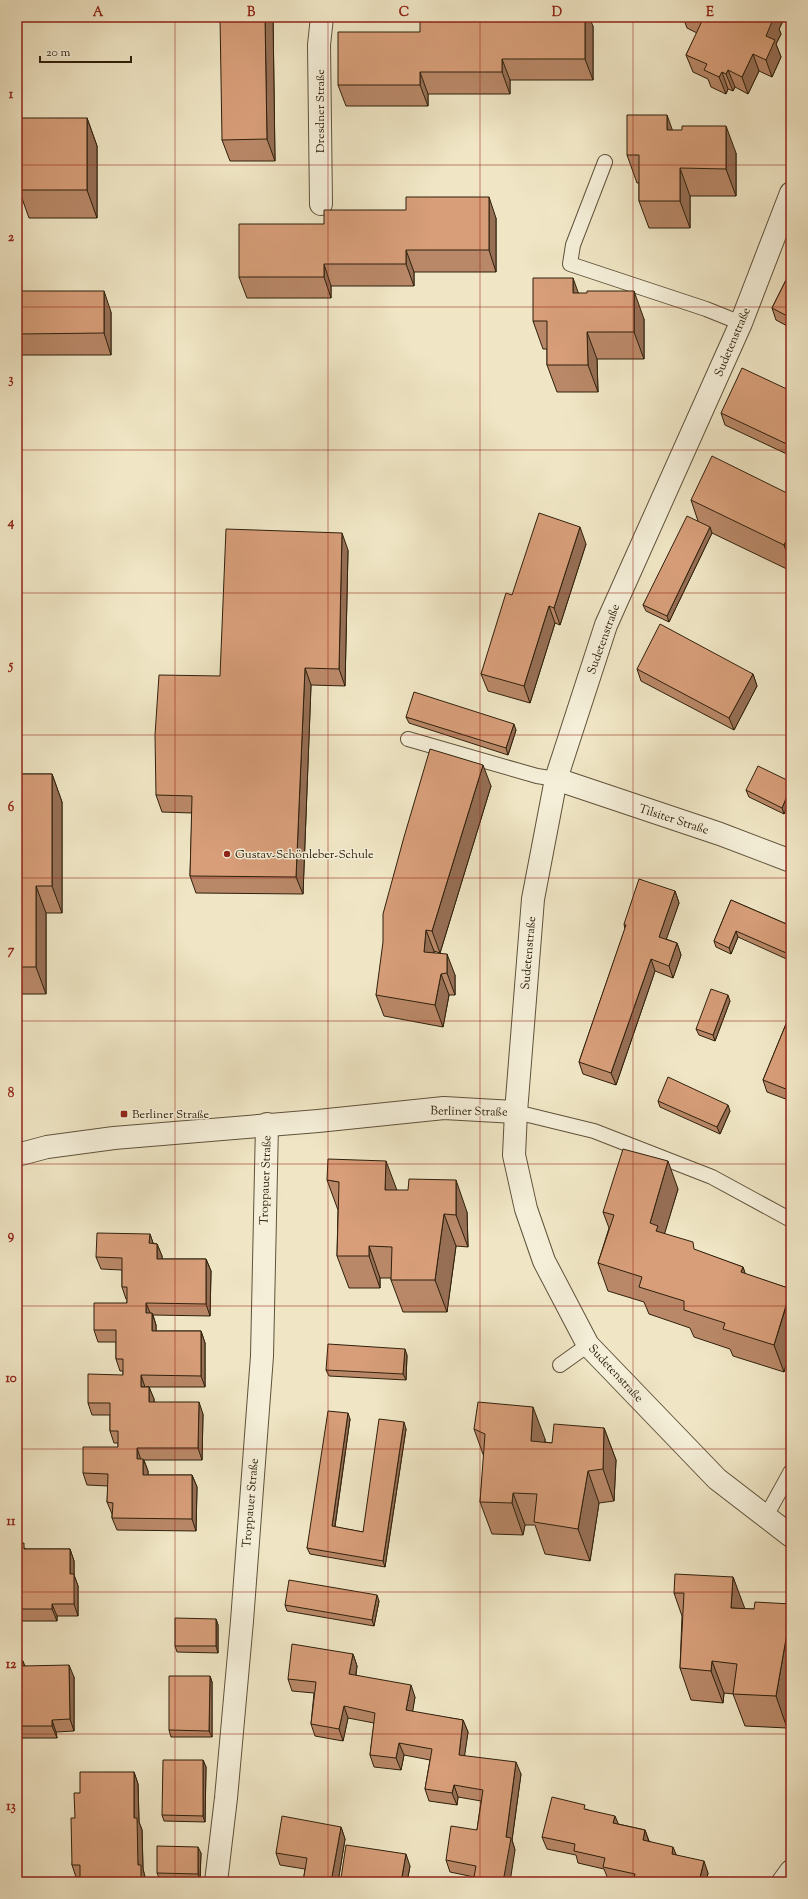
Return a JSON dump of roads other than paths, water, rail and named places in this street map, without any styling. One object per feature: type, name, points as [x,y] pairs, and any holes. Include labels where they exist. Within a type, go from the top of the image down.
[{"type":"street","name":"Dresdner Straße","points":[[321,204],[319,45],[322,17]]},
{"type":"street","name":"Sudetenstraße","points":[[791,193],[741,323],[606,625],[556,779],[533,900],[516,1112],[514,1155],[526,1209],[544,1261],[588,1345],[717,1479],[765,1518],[791,1536]]},
{"type":"street","name":"Tilsiter Straße","points":[[556,779],[720,834],[791,861]]},
{"type":"street","name":"Berliner Straße","points":[[17,1155],[47,1147],[114,1138],[267,1124],[318,1121],[444,1108],[516,1112]]},
{"type":"street","name":"Troppauer Straße","points":[[216,1882],[226,1798],[241,1629],[262,1356],[267,1124]]},
{"type":"street","points":[[783,1882],[791,1871]]},
{"type":"lane","points":[[605,162],[573,245],[570,264],[718,313],[741,323]]},
{"type":"lane","points":[[408,739],[537,776],[556,779]]},
{"type":"lane","points":[[516,1112],[594,1131],[712,1177],[791,1220]]},
{"type":"lane","points":[[560,1365],[588,1345]]},
{"type":"lane","points":[[765,1518],[791,1471]]},
{"type":"place","name":"Gustav-Schönleber-Schule","points":[[227,854]]},
{"type":"place","name":"Berliner Straße","points":[[124,1114]]}]
